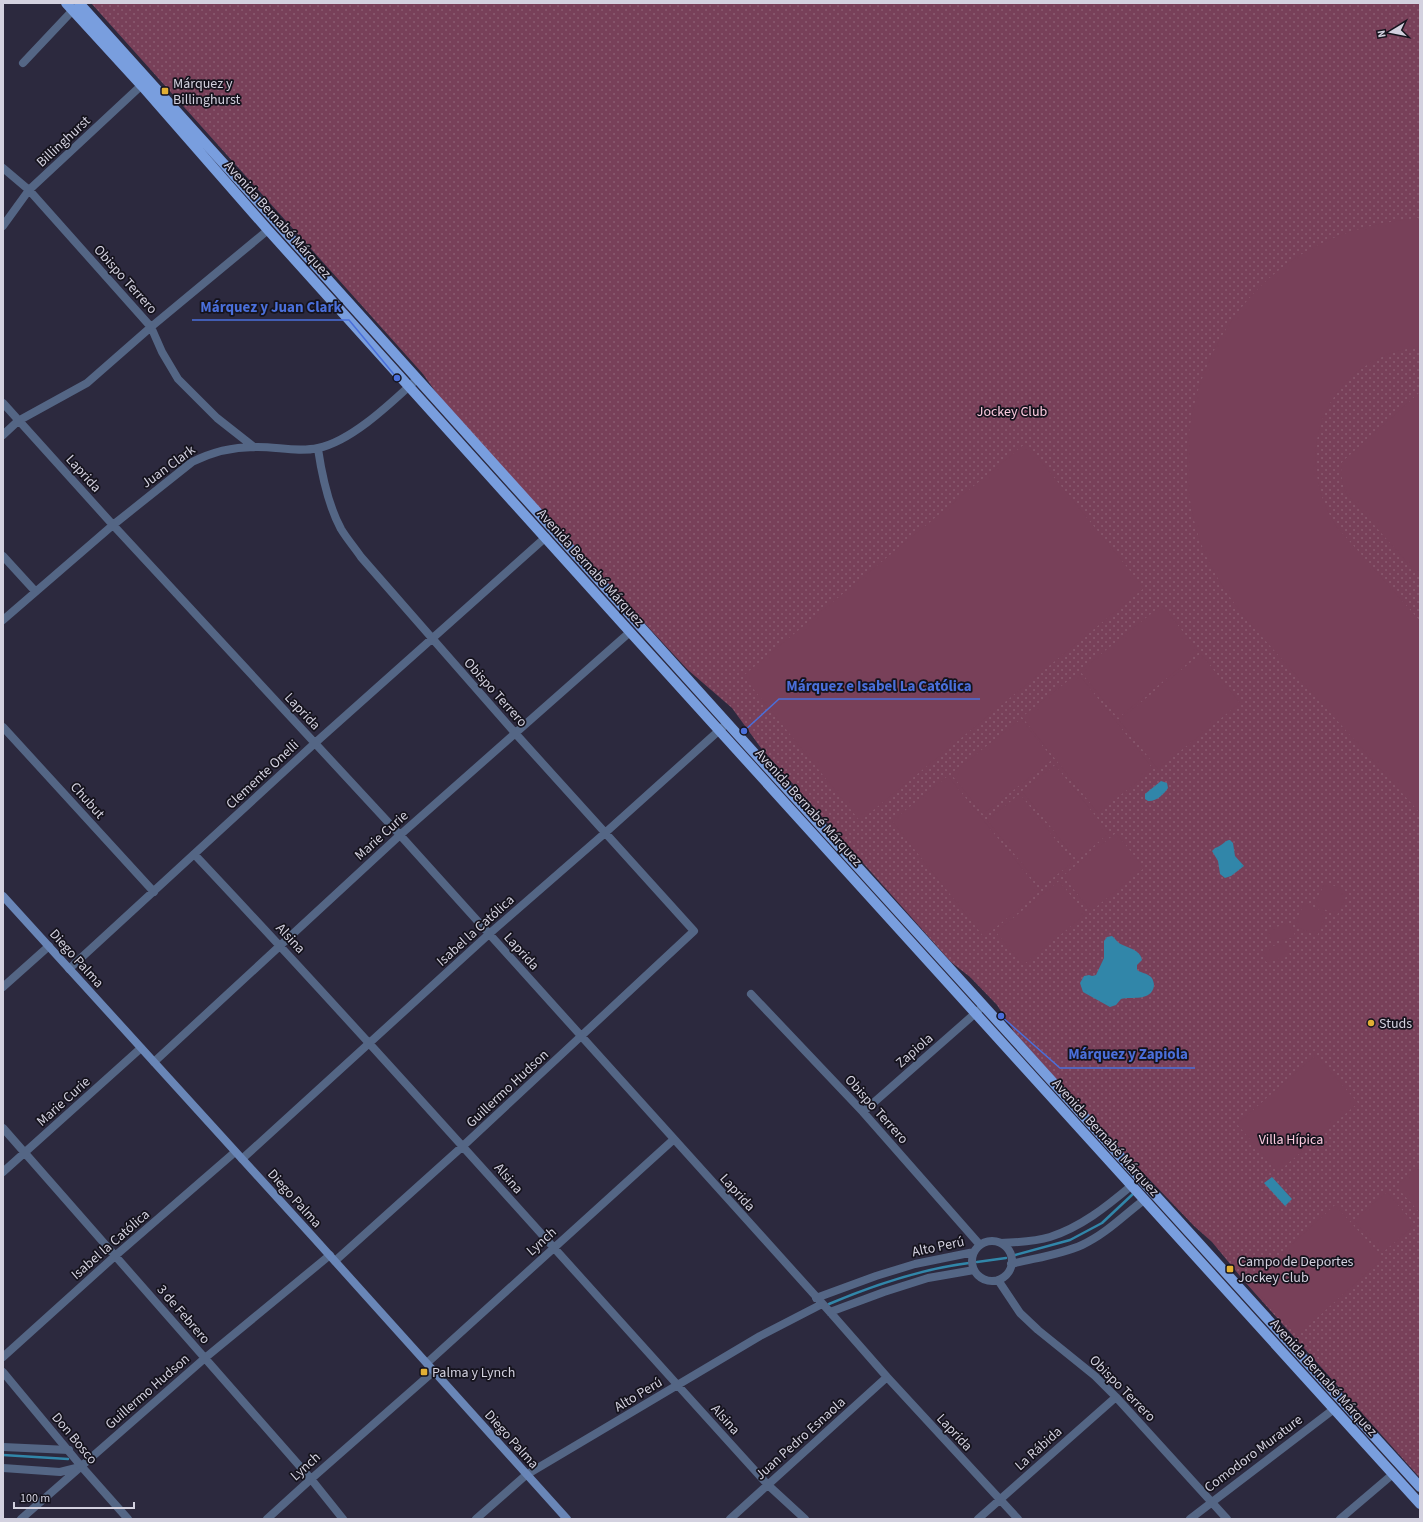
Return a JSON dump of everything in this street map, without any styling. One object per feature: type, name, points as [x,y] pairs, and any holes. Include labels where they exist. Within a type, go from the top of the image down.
[{"type":"main road","name":"Avenida Bernabé Márquez","points":[[73,5],[417,379],[723,726],[979,1010],[1420,1487]]},
{"type":"main road","name":"Avenida Bernabé Márquez","points":[[145,83],[268,230],[630,632],[723,726]]},
{"type":"main road","name":"Diego Palma","points":[[3,896],[50,946],[69,969],[567,1519]]},
{"type":"main road","name":"Avenida Bernabé Márquez","points":[[979,1010],[1131,1186],[1420,1504]]},
{"type":"street","points":[[23,63],[73,5]]},
{"type":"street","name":"Billinghurst","points":[[3,226],[29,190],[145,83]]},
{"type":"street","name":"Obispo Terrero","points":[[3,168],[29,190],[151,327],[162,352],[178,379],[217,418],[254,447]]},
{"type":"street","points":[[3,434],[18,421],[87,383],[151,327],[268,230]]},
{"type":"street","name":"Juan Clark","points":[[3,620],[113,525],[192,462],[205,455],[254,447],[318,449],[336,442],[354,432],[417,379]]},
{"type":"street","name":"Laprida","points":[[3,403],[113,525],[400,835],[887,1377],[1018,1519]]},
{"type":"street","name":"Obispo Terrero","points":[[318,449],[323,479],[332,507],[341,529],[361,558],[515,733],[694,931]]},
{"type":"street","name":"Clemente Onelli","points":[[69,969],[315,743],[546,537]]},
{"type":"street","points":[[3,556],[35,591]]},
{"type":"street","name":"Marie Curie","points":[[154,1062],[400,835],[630,632]]},
{"type":"street","name":"Chubut","points":[[3,726],[154,892]]},
{"type":"street","name":"Isabel la Católica","points":[[242,1159],[489,934],[605,833],[723,726]]},
{"type":"street","name":"Alsina","points":[[194,854],[280,945],[463,1146],[553,1248],[768,1485],[805,1519]]},
{"type":"street","name":"Guillermo Hudson","points":[[21,1519],[205,1358],[332,1258],[463,1146],[694,931]]},
{"type":"street","points":[[3,988],[50,946]]},
{"type":"street","name":"Obispo Terrero","points":[[751,994],[863,1112],[980,1245]]},
{"type":"street","name":"Zapiola","points":[[863,1112],[979,1010]]},
{"type":"street","name":"Marie Curie","points":[[3,1172],[141,1048]]},
{"type":"street","name":"3 de Febrero","points":[[3,1128],[311,1479],[343,1519]]},
{"type":"street","name":"Lynch","points":[[427,1363],[673,1140]]},
{"type":"street","name":"Isabel la Católica","points":[[3,1357],[115,1256],[235,1152]]},
{"type":"street","points":[[1001,1243],[1009,1252],[1011,1264],[1007,1274],[998,1280],[992,1281],[982,1278],[974,1270],[972,1258],[974,1252],[980,1245],[990,1241],[1001,1243],[1049,1237],[1072,1229],[1091,1217],[1131,1186]]},
{"type":"street","points":[[1011,1264],[1072,1249],[1084,1244],[1110,1228],[1126,1213],[1144,1200]]},
{"type":"street","name":"Alto Perú","points":[[476,1519],[526,1475],[819,1301],[876,1276],[915,1264],[974,1252]]},
{"type":"street","points":[[830,1312],[928,1278],[974,1270]]},
{"type":"street","name":"Obispo Terrero","points":[[998,1280],[1020,1313],[1038,1330],[1095,1376],[1227,1519]]},
{"type":"street","name":"Lynch","points":[[267,1519],[434,1371]]},
{"type":"street","name":"Don Bosco","points":[[3,1372],[81,1466],[128,1519]]},
{"type":"street","name":"Juan Pedro Esnaola","points":[[730,1519],[887,1377]]},
{"type":"street","name":"La Rábida","points":[[978,1519],[1116,1397]]},
{"type":"street","name":"Comodoro Murature","points":[[1190,1519],[1211,1501],[1334,1409]]},
{"type":"street","points":[[3,1447],[68,1450]]},
{"type":"street","points":[[3,1468],[60,1472],[81,1466]]},
{"type":"street","points":[[1340,1519],[1393,1474]]},
{"type":"green space","name":"Jockey Club","points":[[91,3],[1420,3],[1420,1478],[1245,1282],[1212,1242],[1194,1226],[1105,1133],[1015,1033],[997,1005],[970,977],[951,962],[761,748],[732,708],[688,670],[452,415],[423,374]]},
{"type":"green space","points":[[1417,218],[1420,219],[1420,347],[1388,354],[1362,368],[1341,388],[1326,412],[1317,439],[1316,467],[1322,497],[1336,526],[1420,621],[1420,813],[1247,620],[1230,597],[1206,556],[1192,512],[1187,467],[1191,422],[1202,379],[1221,338],[1247,301],[1279,270],[1330,239],[1354,230]]},
{"type":"green space","points":[[1420,392],[1420,577],[1346,493],[1342,481],[1341,470],[1342,462]]},
{"type":"green space","points":[[1026,443],[1144,588],[860,821],[743,676]]},
{"type":"green space","points":[[1162,605],[1199,652],[1118,718],[1080,671]]},
{"type":"green space","points":[[1201,654],[1240,703],[1158,769],[1119,720]]},
{"type":"green space","points":[[1078,673],[1153,769],[1098,813],[1022,717]]},
{"type":"green space","points":[[1021,719],[1053,759],[983,814],[951,774]]},
{"type":"green space","points":[[1055,765],[1109,833],[1077,860],[1022,791]]},
{"type":"green space","points":[[948,776],[1040,891],[984,937],[892,821]]},
{"type":"green space","points":[[1020,794],[1073,862],[1041,887],[987,820]]},
{"type":"green space","points":[[1116,833],[1144,868],[1091,911],[1063,876]]},
{"type":"green space","points":[[1059,881],[1086,914],[1023,965],[996,932]]},
{"type":"green space","points":[[1325,882],[1348,892],[1337,915],[1315,905]]},
{"type":"green space","points":[[1304,903],[1327,913],[1317,936],[1295,926]]},
{"type":"green space","points":[[1292,923],[1295,937],[1271,942],[1268,929]]},
{"type":"green space","points":[[1287,943],[1290,956],[1266,962],[1263,948]]},
{"type":"green space","name":"Villa Hípica","points":[[1316,1055],[1358,1103],[1278,1172],[1237,1124]]},
{"type":"green space","points":[[1420,1165],[1420,1211],[1419,1212],[1396,1186]]},
{"type":"green space","points":[[1387,1192],[1415,1225],[1382,1253],[1354,1220]]},
{"type":"green space","points":[[1335,1205],[1383,1258],[1297,1336],[1249,1283]]},
{"type":"water","points":[[1161,781],[1167,783],[1168,788],[1164,793],[1160,797],[1151,801],[1145,799],[1145,794]]},
{"type":"water","points":[[1230,840],[1233,843],[1235,856],[1244,866],[1231,876],[1225,878],[1220,874],[1218,861],[1212,851],[1226,841]]},
{"type":"water","points":[[1112,936],[1119,943],[1139,953],[1142,960],[1137,965],[1137,970],[1151,977],[1154,986],[1152,991],[1145,996],[1121,999],[1116,1005],[1110,1007],[1083,992],[1080,983],[1084,976],[1096,975],[1104,958],[1104,941],[1107,937]]},
{"type":"water","points":[[1272,1177],[1292,1199],[1285,1206],[1264,1183]]},
{"type":"waterway","points":[[1015,1255],[1070,1240],[1102,1223],[1134,1193]]},
{"type":"waterway","points":[[977,1262],[1006,1258]]},
{"type":"waterway","points":[[829,1304],[863,1290],[915,1274],[933,1269],[969,1263]]},
{"type":"waterway","points":[[3,1455],[68,1459]]},
{"type":"place","name":"Márquez y Billinghurst","points":[[165,91]]},
{"type":"place","name":"Márquez y Juan Clark","points":[[397,378]]},
{"type":"place","name":"Márquez e Isabel La Católica","points":[[744,731]]},
{"type":"place","name":"Márquez y Zapiola","points":[[1001,1016]]},
{"type":"place","name":"Studs","points":[[1371,1023]]},
{"type":"place","name":"Campo de Deportes Jockey Club","points":[[1230,1269]]},
{"type":"place","name":"Palma y Lynch","points":[[424,1372]]}]
